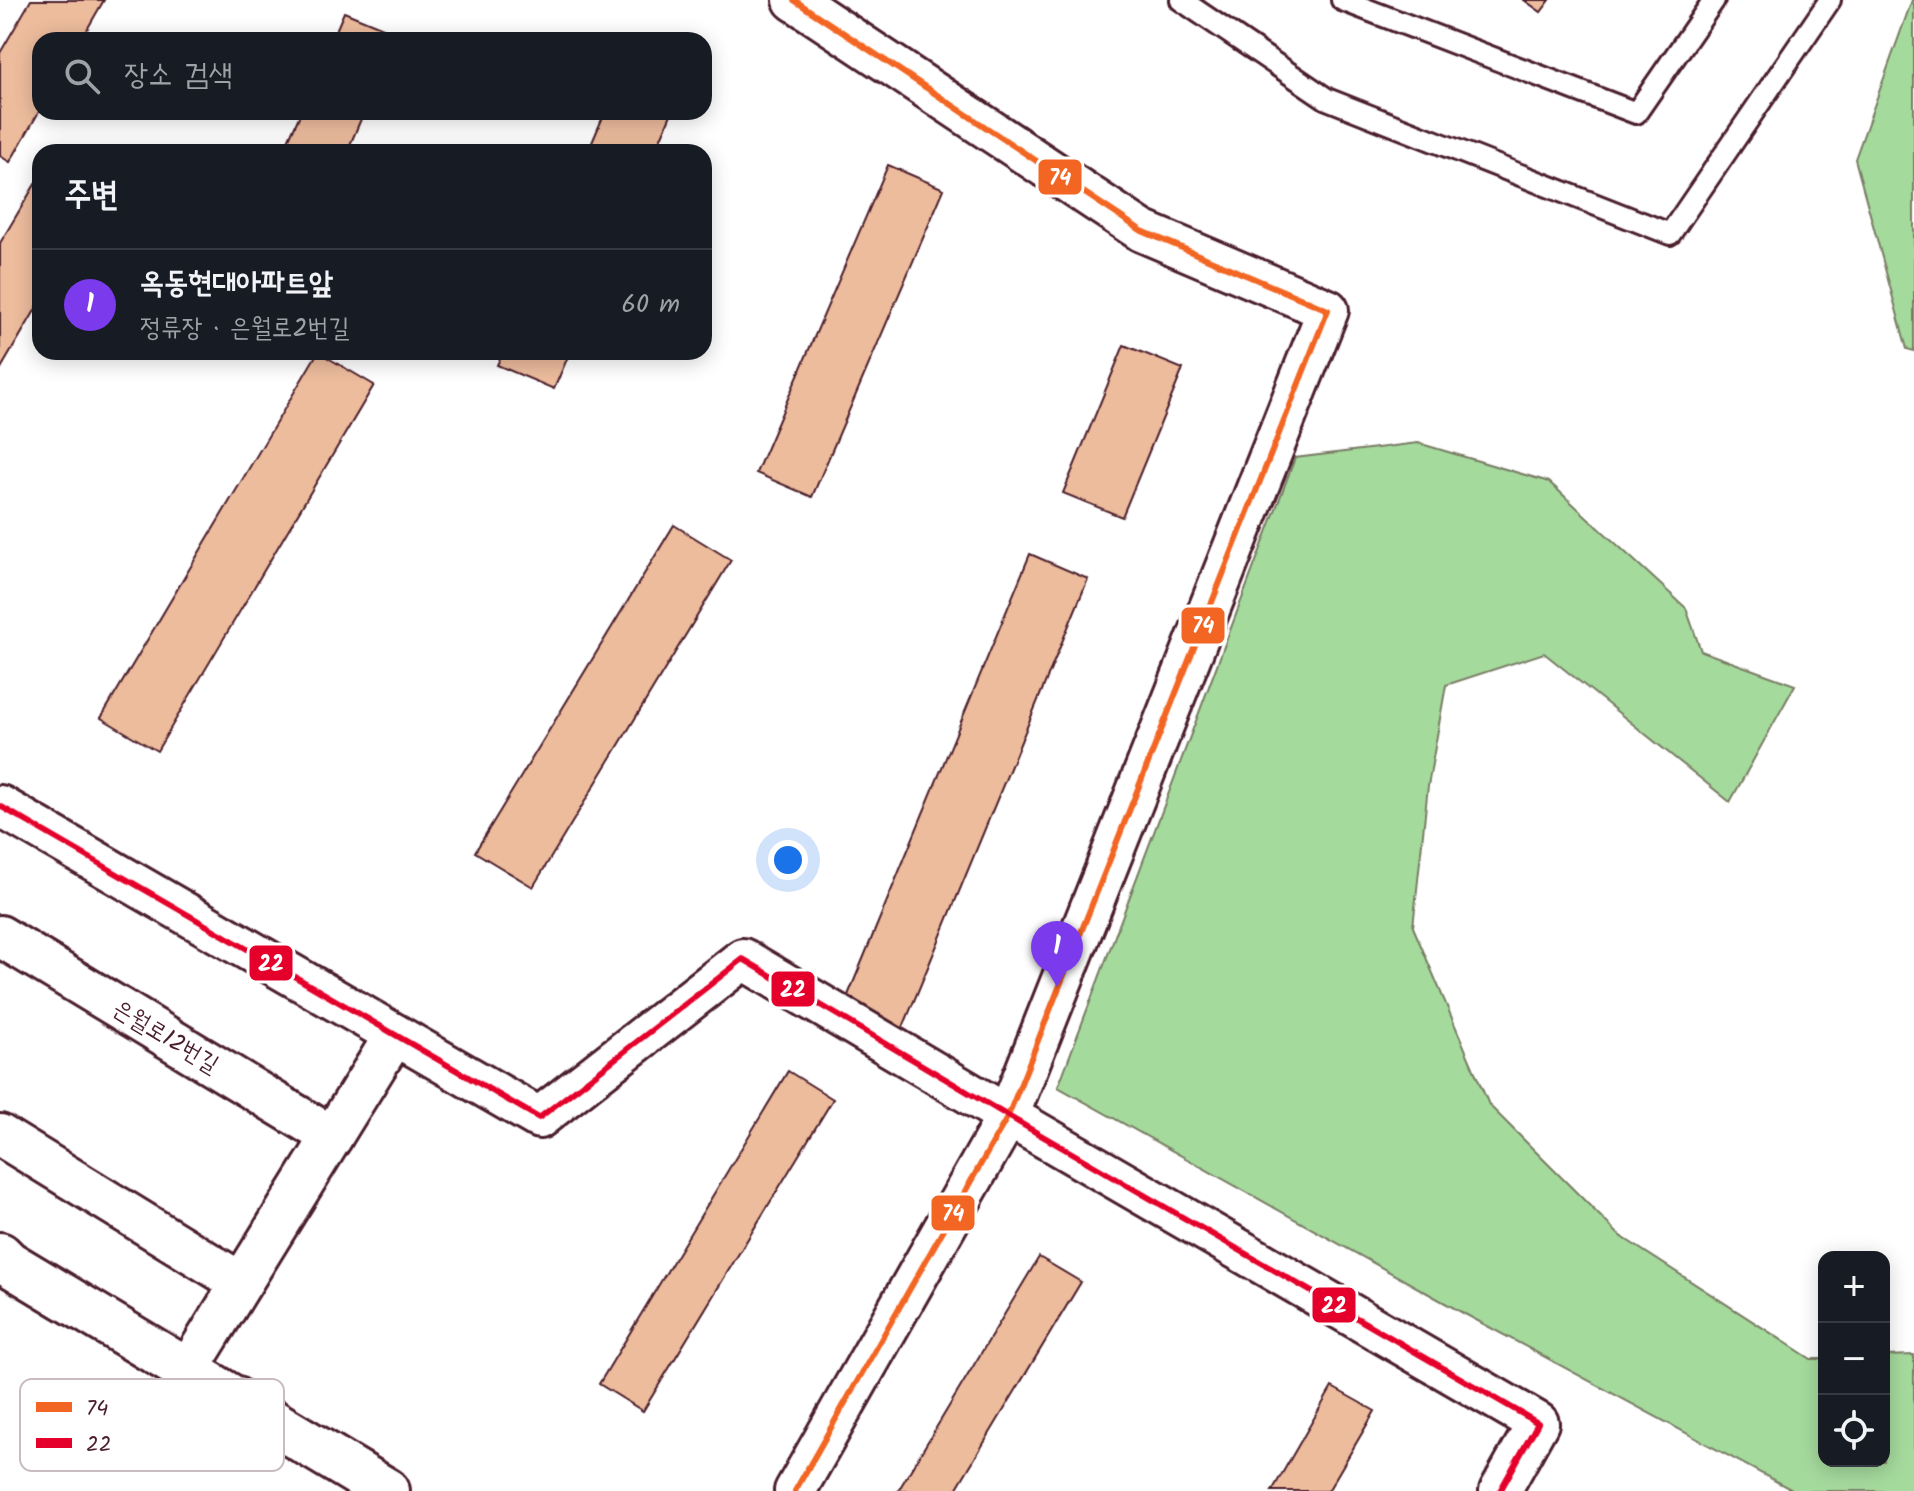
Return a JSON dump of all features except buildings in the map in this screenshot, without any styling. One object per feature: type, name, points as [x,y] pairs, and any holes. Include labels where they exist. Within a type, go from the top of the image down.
[{"type":"street","points":[[794,0],[1142,231],[1328,310],[1008,1116],[795,1491]]},
{"type":"street","points":[[0,806],[539,1118],[743,959],[1538,1423],[1500,1491]]},
{"type":"street","name":"은월로12번길","points":[[0,936],[332,1137]]},
{"type":"street","points":[[187,1371],[395,1035]]},
{"type":"street","points":[[0,1135],[241,1283]]},
{"type":"street","points":[[0,1255],[8,1263],[200,1379]]},
{"type":"street","points":[[284,1429],[387,1491]]},
{"type":"lane","points":[[1181,0],[1327,99],[1670,234],[1830,0]]},
{"type":"lane","points":[[1342,0],[1636,113],[1714,0]]},
{"type":"green space","points":[[1912,0],[1914,351],[1907,349],[1855,159]]},
{"type":"green space","points":[[1418,443],[1549,482],[1686,608],[1701,651],[1795,685],[1730,802],[1544,653],[1446,685],[1428,786],[1413,927],[1489,1105],[1619,1235],[1811,1359],[1818,1359],[1818,1467],[1890,1467],[1890,1356],[1914,1355],[1914,1491],[1794,1491],[1463,1313],[1058,1087],[1295,458]]},
{"type":"transit line","name":"74","points":[[794,0],[1142,231],[1328,310],[1008,1116],[795,1491]]},
{"type":"transit line","name":"22","points":[[0,806],[539,1118],[743,959],[1538,1423],[1500,1491]]},
{"type":"place","name":"옥동현대아파트앞","points":[[1057,987]]}]
